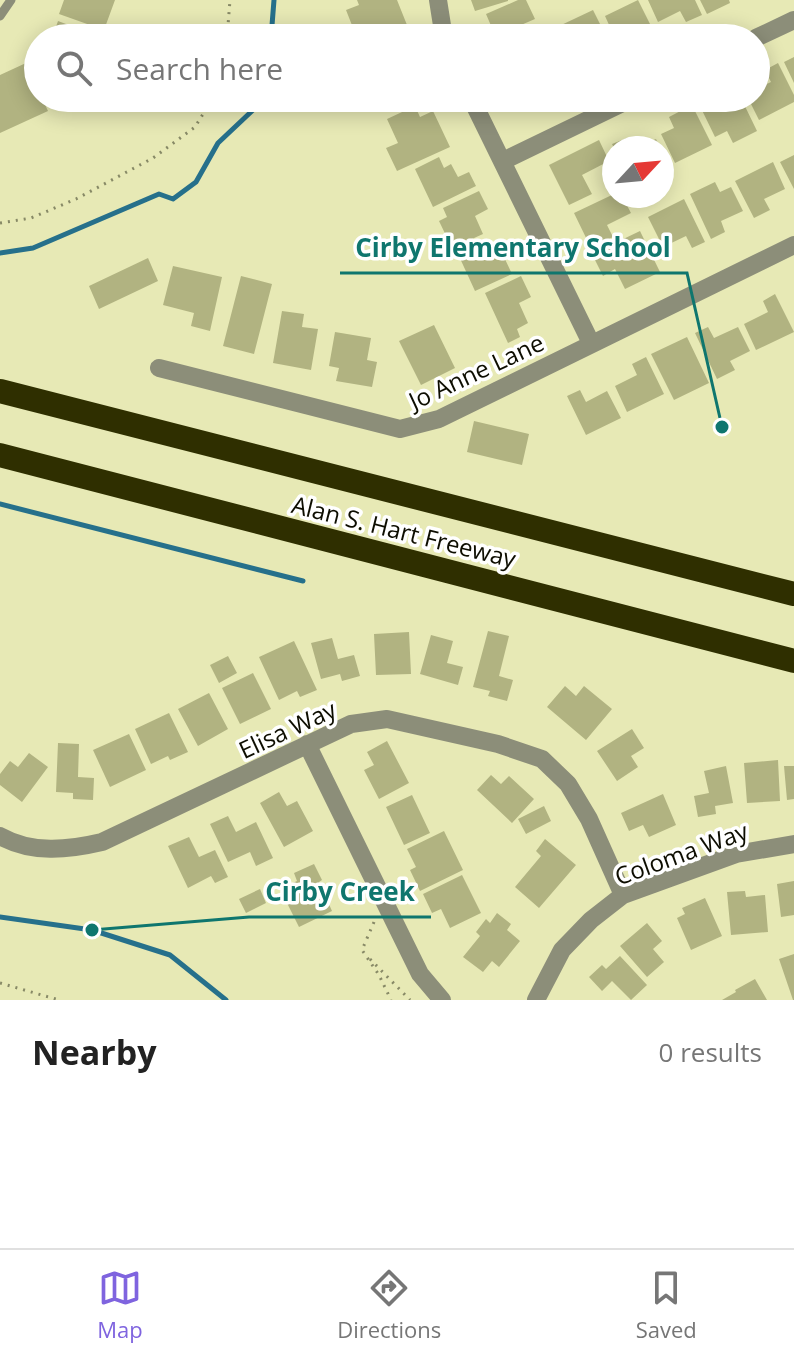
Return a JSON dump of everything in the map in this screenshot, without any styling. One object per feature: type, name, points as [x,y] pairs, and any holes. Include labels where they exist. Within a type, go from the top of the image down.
[{"type":"highway","name":"Alan S. Hart Freeway","points":[[0,391],[794,594]]},
{"type":"highway","name":"Alan S. Hart Freeway","points":[[0,455],[794,661]]},
{"type":"street","points":[[438,0],[442,24]]},
{"type":"street","points":[[770,31],[794,20]]},
{"type":"street","points":[[478,112],[591,343]]},
{"type":"street","points":[[503,161],[604,112]]},
{"type":"street","name":"Jo Anne Lane","points":[[159,368],[400,429],[439,419],[794,245]]},
{"type":"street","name":"Elisa Way","points":[[0,836],[36,848],[68,850],[102,842],[351,724],[387,719],[498,744],[542,759],[568,784],[589,819],[623,895]]},
{"type":"street","points":[[307,744],[420,974],[442,1000]]},
{"type":"street","name":"Coloma Way","points":[[536,1000],[562,950],[591,920],[623,895],[736,854],[794,844]]},
{"type":"lane","points":[[0,16],[11,0]]},
{"type":"path","points":[[228,24],[230,0]]},
{"type":"path","points":[[0,223],[31,218],[65,204],[153,158],[195,127],[204,112]]},
{"type":"path","points":[[362,950],[377,915],[387,907]]},
{"type":"path","points":[[362,950],[391,1000]]},
{"type":"path","points":[[362,950],[410,1000]]},
{"type":"path","points":[[0,983],[59,1000]]},
{"type":"building","points":[[64,0],[115,0],[106,24],[87,24],[59,14]]},
{"type":"building","points":[[357,0],[397,0],[407,24],[352,24],[346,10],[359,5]]},
{"type":"building","points":[[471,0],[508,0],[508,1],[475,11]]},
{"type":"building","points":[[518,0],[526,0],[535,19],[523,24],[490,24],[486,14]]},
{"type":"building","points":[[638,0],[650,24],[609,24],[605,16]]},
{"type":"building","points":[[648,0],[695,0],[702,15],[686,22],[680,11],[658,22]]},
{"type":"building","points":[[700,0],[729,0],[730,3],[707,14]]},
{"type":"building","points":[[593,10],[600,24],[563,24]]},
{"type":"building","points":[[794,57],[794,83],[784,62]]},
{"type":"building","points":[[778,63],[794,95],[794,102],[759,120],[755,112],[770,112],[770,67]]},
{"type":"building","points":[[24,64],[24,112],[46,112],[0,133],[0,75]]},
{"type":"building","points":[[402,112],[418,112],[420,117],[433,112],[450,147],[397,171],[386,148],[398,143],[387,119]]},
{"type":"building","points":[[679,112],[696,112],[712,145],[675,163],[674,136],[661,134],[674,128],[669,117]]},
{"type":"building","points":[[703,112],[748,112],[757,131],[733,143],[727,131],[715,137]]},
{"type":"building","points":[[599,140],[602,146],[602,165],[582,175],[592,194],[569,205],[549,165]]},
{"type":"building","points":[[794,155],[794,189],[780,162]]},
{"type":"building","points":[[439,157],[444,168],[451,164],[458,177],[469,172],[476,186],[433,207],[415,169]]},
{"type":"building","points":[[773,162],[785,189],[764,199],[770,210],[754,218],[735,181]]},
{"type":"building","points":[[715,182],[720,192],[731,187],[743,211],[721,221],[725,232],[711,239],[690,194]]},
{"type":"building","points":[[479,191],[488,209],[475,216],[483,234],[452,248],[439,221],[447,217],[443,208]]},
{"type":"building","points":[[684,199],[705,242],[692,248],[686,236],[663,247],[648,217],[666,208],[674,208],[674,204]]},
{"type":"building","points":[[602,200],[602,208],[628,208],[631,213],[607,225],[613,237],[591,248],[574,213]]},
{"type":"building","points":[[640,231],[660,272],[625,289],[615,269],[603,276],[592,254]]},
{"type":"building","points":[[488,240],[497,260],[504,257],[512,274],[475,291],[458,254]]},
{"type":"building","points":[[148,258],[158,281],[99,309],[89,286]]},
{"type":"building","points":[[173,266],[222,277],[210,331],[191,326],[194,313],[163,305]]},
{"type":"building","points":[[241,276],[272,284],[254,354],[223,346]]},
{"type":"building","points":[[521,276],[531,297],[519,303],[528,323],[517,329],[520,337],[508,343],[485,293]]},
{"type":"building","points":[[775,294],[794,332],[756,350],[744,324],[768,312],[763,301]]},
{"type":"building","points":[[282,311],[304,314],[302,327],[318,329],[311,370],[273,363]]},
{"type":"building","points":[[434,325],[455,368],[421,385],[399,341]]},
{"type":"building","points":[[708,327],[714,338],[738,327],[750,351],[730,361],[735,370],[717,379],[695,333]]},
{"type":"building","points":[[335,332],[371,338],[367,360],[377,362],[372,387],[336,381],[339,368],[329,366]]},
{"type":"building","points":[[687,337],[709,383],[674,400],[651,354]]},
{"type":"building","points":[[646,357],[664,394],[627,412],[615,386],[637,375],[632,364]]},
{"type":"building","points":[[580,390],[586,402],[607,391],[621,418],[586,435],[567,396]]},
{"type":"building","points":[[474,421],[529,434],[522,465],[467,452]]},
{"type":"building","points":[[488,631],[509,636],[499,676],[513,680],[507,701],[488,696],[490,691],[473,687]]},
{"type":"building","points":[[409,632],[411,674],[376,675],[374,634]]},
{"type":"building","points":[[431,635],[453,641],[447,663],[463,667],[458,685],[420,674]]},
{"type":"building","points":[[332,638],[338,659],[354,655],[360,676],[342,681],[340,674],[321,679],[311,643]]},
{"type":"building","points":[[294,641],[317,690],[300,697],[297,691],[279,700],[259,657]]},
{"type":"building","points":[[228,656],[237,673],[219,683],[210,665]]},
{"type":"building","points":[[253,673],[271,709],[240,724],[222,688]]},
{"type":"building","points":[[565,686],[576,696],[584,686],[612,709],[586,740],[547,707]]},
{"type":"building","points":[[209,693],[228,729],[198,746],[178,709]]},
{"type":"building","points":[[169,713],[188,752],[151,764],[135,729]]},
{"type":"building","points":[[632,729],[644,748],[631,756],[638,767],[617,781],[597,751]]},
{"type":"building","points":[[129,734],[146,770],[110,787],[93,750]]},
{"type":"building","points":[[387,741],[409,783],[379,799],[364,770],[374,765],[367,752]]},
{"type":"building","points":[[58,743],[79,744],[78,777],[94,778],[93,800],[73,799],[73,793],[56,792]]},
{"type":"building","points":[[29,753],[48,767],[22,802],[0,785],[0,774],[10,761],[18,767]]},
{"type":"building","points":[[778,760],[780,801],[747,803],[744,763]]},
{"type":"building","points":[[726,766],[733,803],[715,806],[716,814],[698,817],[694,796],[709,793],[704,771]]},
{"type":"building","points":[[784,766],[794,766],[794,799],[787,800]]},
{"type":"building","points":[[491,775],[501,784],[509,776],[534,799],[512,823],[477,790]]},
{"type":"building","points":[[279,792],[287,806],[297,801],[313,831],[284,847],[260,803]]},
{"type":"building","points":[[663,794],[676,825],[649,837],[643,825],[629,831],[621,813]]},
{"type":"building","points":[[412,795],[430,833],[404,845],[386,807]]},
{"type":"building","points":[[544,806],[551,821],[526,834],[518,819]]},
{"type":"building","points":[[228,816],[236,832],[256,822],[273,858],[256,866],[250,852],[228,862],[210,824]]},
{"type":"building","points":[[444,831],[463,870],[420,891],[410,870],[416,867],[407,849]]},
{"type":"building","points":[[189,837],[199,857],[215,850],[228,877],[215,883],[211,876],[188,888],[168,846]]},
{"type":"building","points":[[545,839],[576,865],[539,908],[515,887],[541,856],[536,851]]},
{"type":"building","points":[[314,864],[332,911],[299,927],[280,889],[297,881],[294,873]]},
{"type":"building","points":[[462,875],[481,913],[450,928],[441,909],[432,913],[423,894]]},
{"type":"building","points":[[794,881],[794,915],[781,917],[777,884]]},
{"type":"building","points":[[260,889],[266,903],[246,913],[239,899]]},
{"type":"building","points":[[745,891],[746,897],[765,895],[768,932],[731,935],[727,892]]},
{"type":"building","points":[[705,898],[722,936],[691,950],[677,918],[685,914],[682,908]]},
{"type":"building","points":[[497,913],[511,924],[507,930],[520,941],[499,967],[492,961],[483,972],[463,957],[480,936],[476,932],[486,919],[490,923]]},
{"type":"building","points":[[647,923],[662,941],[653,949],[664,962],[647,977],[620,946]]},
{"type":"building","points":[[794,954],[794,1000],[793,1000],[779,959]]},
{"type":"building","points":[[620,956],[647,985],[631,1000],[612,981],[602,991],[589,977],[602,965],[606,969]]},
{"type":"building","points":[[755,979],[767,1000],[722,1000],[735,990]]},
{"type":"waterway","points":[[272,24],[274,0]]},
{"type":"waterway","points":[[0,253],[33,248],[159,194],[173,199],[196,182],[218,143],[251,112]]},
{"type":"waterway","points":[[0,504],[303,581]]},
{"type":"waterway","points":[[0,917],[92,930],[170,955],[226,1000]]},
{"type":"place","name":"Cirby Elementary School","points":[[722,427]]},
{"type":"place","name":"Cirby Creek","points":[[92,930]]}]
